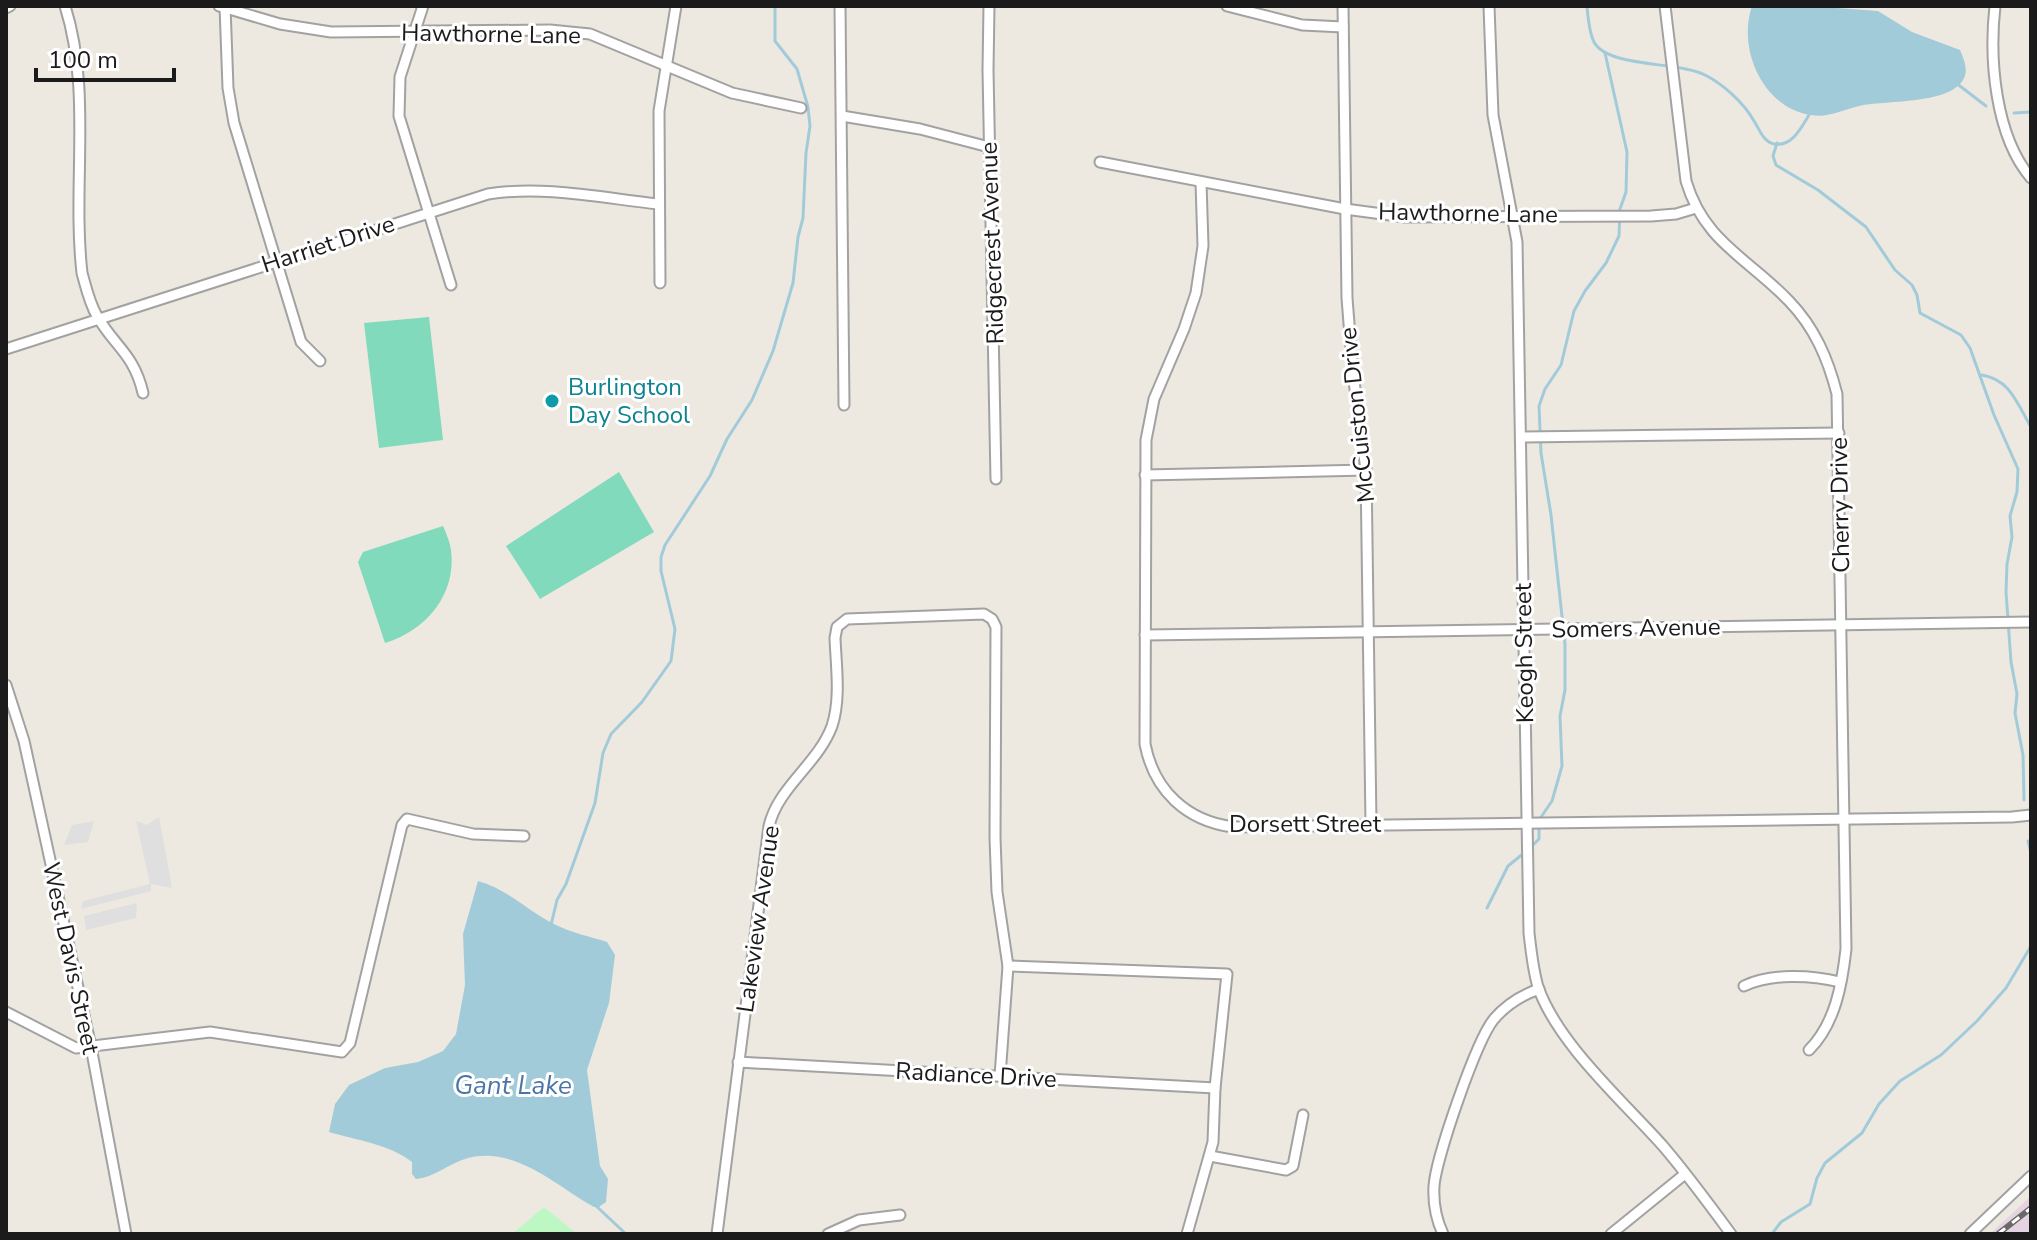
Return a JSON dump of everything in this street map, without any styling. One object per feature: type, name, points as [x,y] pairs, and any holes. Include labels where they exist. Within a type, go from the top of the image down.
[{"type":"street","points":[[65,6],[73,29],[77,62],[80,254],[85,284],[98,318],[138,370],[143,393]]},
{"type":"street","points":[[423,6],[400,77],[399,116],[451,285]]},
{"type":"street","points":[[660,283],[658,123],[676,6]]},
{"type":"street","points":[[840,6],[844,405]]},
{"type":"street","name":"Ridgecrest Avenue","points":[[989,6],[996,479]]},
{"type":"street","points":[[1227,6],[1302,25],[1343,27]]},
{"type":"street","name":"McCuiston Drive","points":[[1343,6],[1348,332],[1366,470],[1371,824]]},
{"type":"street","name":"Keogh Street","points":[[1489,6],[1493,115],[1514,216],[1519,278],[1529,933],[1539,989],[1574,1047],[1685,1174],[1731,1234]]},
{"type":"street","name":"Cherry Drive","points":[[1665,6],[1686,181],[1696,208],[1706,225],[1770,283],[1807,323],[1829,364],[1837,394],[1846,949],[1829,1022],[1809,1050]]},
{"type":"street","points":[[1995,6],[1993,27],[1999,107],[2015,153],[2031,178]]},
{"type":"street","points":[[223,7],[231,109],[301,342],[320,361]]},
{"type":"street","name":"Hawthorne Lane","points":[[223,7],[304,29],[331,32],[574,32],[610,41],[732,93],[801,108]]},
{"type":"street","points":[[842,116],[908,126],[989,147]]},
{"type":"street","name":"Hawthorne Lane","points":[[1100,162],[1345,209],[1405,217],[1651,216],[1676,214],[1696,208]]},
{"type":"street","name":"Dorsett Street","points":[[1201,182],[1201,265],[1190,311],[1154,399],[1146,440],[1144,689],[1147,755],[1158,781],[1175,802],[1203,820],[1233,827],[2031,815]]},
{"type":"street","name":"Harriet Drive","points":[[6,349],[488,194],[521,190],[658,204]]},
{"type":"street","points":[[1521,437],[1839,433]]},
{"type":"street","points":[[1145,475],[1366,470]]},
{"type":"street","name":"Lakeview Avenue","points":[[717,1234],[769,826],[776,805],[824,742],[832,725],[835,713],[835,638],[841,622],[862,617],[973,613],[984,614],[992,619],[996,627],[995,838],[997,892],[1008,966]]},
{"type":"street","name":"Somers Avenue","points":[[1145,635],[2031,622]]},
{"type":"street","name":"West Davis Street","points":[[6,685],[24,741],[91,1047],[126,1234]]},
{"type":"street","points":[[6,1012],[76,1048],[210,1032],[342,1052],[350,1043],[388,877],[404,822],[407,819],[473,834],[524,836]]},
{"type":"street","points":[[1000,1076],[1008,966],[1227,974],[1210,1156],[1187,1234]]},
{"type":"street","points":[[1744,986],[1758,979],[1840,982]]},
{"type":"street","points":[[1443,1234],[1434,1205],[1436,1168],[1483,1035],[1501,1011],[1539,989]]},
{"type":"street","name":"Radiance Drive","points":[[738,1062],[1215,1088]]},
{"type":"street","points":[[1210,1156],[1286,1170],[1293,1166],[1303,1115]]},
{"type":"street","points":[[1611,1234],[1685,1174]]},
{"type":"street","points":[[1970,1234],[2031,1176]]},
{"type":"street","points":[[828,1234],[859,1220],[900,1215]]},
{"type":"shaded area","points":[[159,817],[172,888],[151,884],[151,891],[81,909],[83,901],[150,884],[136,821],[147,825]]},
{"type":"shaded area","points":[[94,821],[88,842],[64,845],[72,825]]},
{"type":"shaded area","points":[[137,903],[136,918],[86,930],[84,916]]},
{"type":"shaded area","points":[[2031,1196],[2031,1234],[1990,1234]]},
{"type":"green space","points":[[429,317],[443,440],[379,448],[364,323]]},
{"type":"green space","points":[[619,472],[654,532],[540,599],[506,546]]},
{"type":"green space","points":[[443,526],[452,566],[443,596],[435,609],[413,630],[385,643],[358,562],[363,552]]},
{"type":"green space","points":[[544,1207],[577,1234],[512,1234]]},
{"type":"water","points":[[1752,6],[1878,11],[1912,32],[1960,50],[1966,73],[1955,88],[1930,98],[1870,104],[1824,115],[1794,110],[1767,89],[1751,58],[1748,23]]},
{"type":"water","name":"Gant Lake","points":[[478,881],[498,889],[560,927],[607,942],[615,955],[609,1003],[587,1070],[600,1166],[608,1179],[606,1202],[599,1207],[594,1207],[535,1170],[503,1158],[468,1158],[416,1179],[412,1174],[412,1162],[403,1156],[329,1132],[335,1104],[349,1085],[385,1068],[418,1062],[443,1051],[456,1034],[465,985],[463,934]]},
{"type":"waterway","points":[[551,925],[557,900],[566,884],[595,803],[603,753],[611,734],[642,702],[671,661],[675,629],[661,571],[665,545],[710,476],[727,439],[752,400],[773,351],[793,283],[803,218],[810,126],[797,69],[775,41],[775,6]]},
{"type":"waterway","points":[[1587,6],[1592,38],[1602,50],[1628,60],[1705,75],[1739,101],[1770,143],[1780,144],[1791,140],[1809,115]]},
{"type":"waterway","points":[[1539,820],[1552,801],[1562,766],[1560,716],[1565,690],[1565,644],[1541,453],[1539,406],[1545,389],[1561,365],[1574,311],[1606,263],[1619,236],[1620,209],[1626,192],[1627,152],[1605,53]]},
{"type":"waterway","points":[[1956,83],[1986,106]]},
{"type":"waterway","points":[[2014,113],[2031,112]]},
{"type":"waterway","points":[[1777,143],[1773,156],[1776,165],[1818,190],[1866,227],[1895,270],[1912,285],[1920,313],[1961,335],[1970,348],[2018,469],[2017,492],[2010,516],[2012,537],[2006,592],[2011,662],[2017,694],[2015,713],[2023,755],[2024,800]]},
{"type":"waterway","points":[[1982,375],[2007,388],[2031,427]]},
{"type":"waterway","points":[[1530,848],[1539,839],[1539,827]]},
{"type":"waterway","points":[[2028,841],[2031,853]]},
{"type":"waterway","points":[[1487,908],[1508,866],[1524,853]]},
{"type":"waterway","points":[[1772,1234],[1781,1222],[1810,1204],[1825,1163],[1862,1133],[1879,1104],[1900,1081],[1941,1055],[1977,1021],[2006,988],[2031,946]]},
{"type":"waterway","points":[[594,1204],[626,1234]]},
{"type":"railway","points":[[1998,1234],[2031,1208]]},
{"type":"place","name":"Burlington Day School","points":[[552,401]]}]
